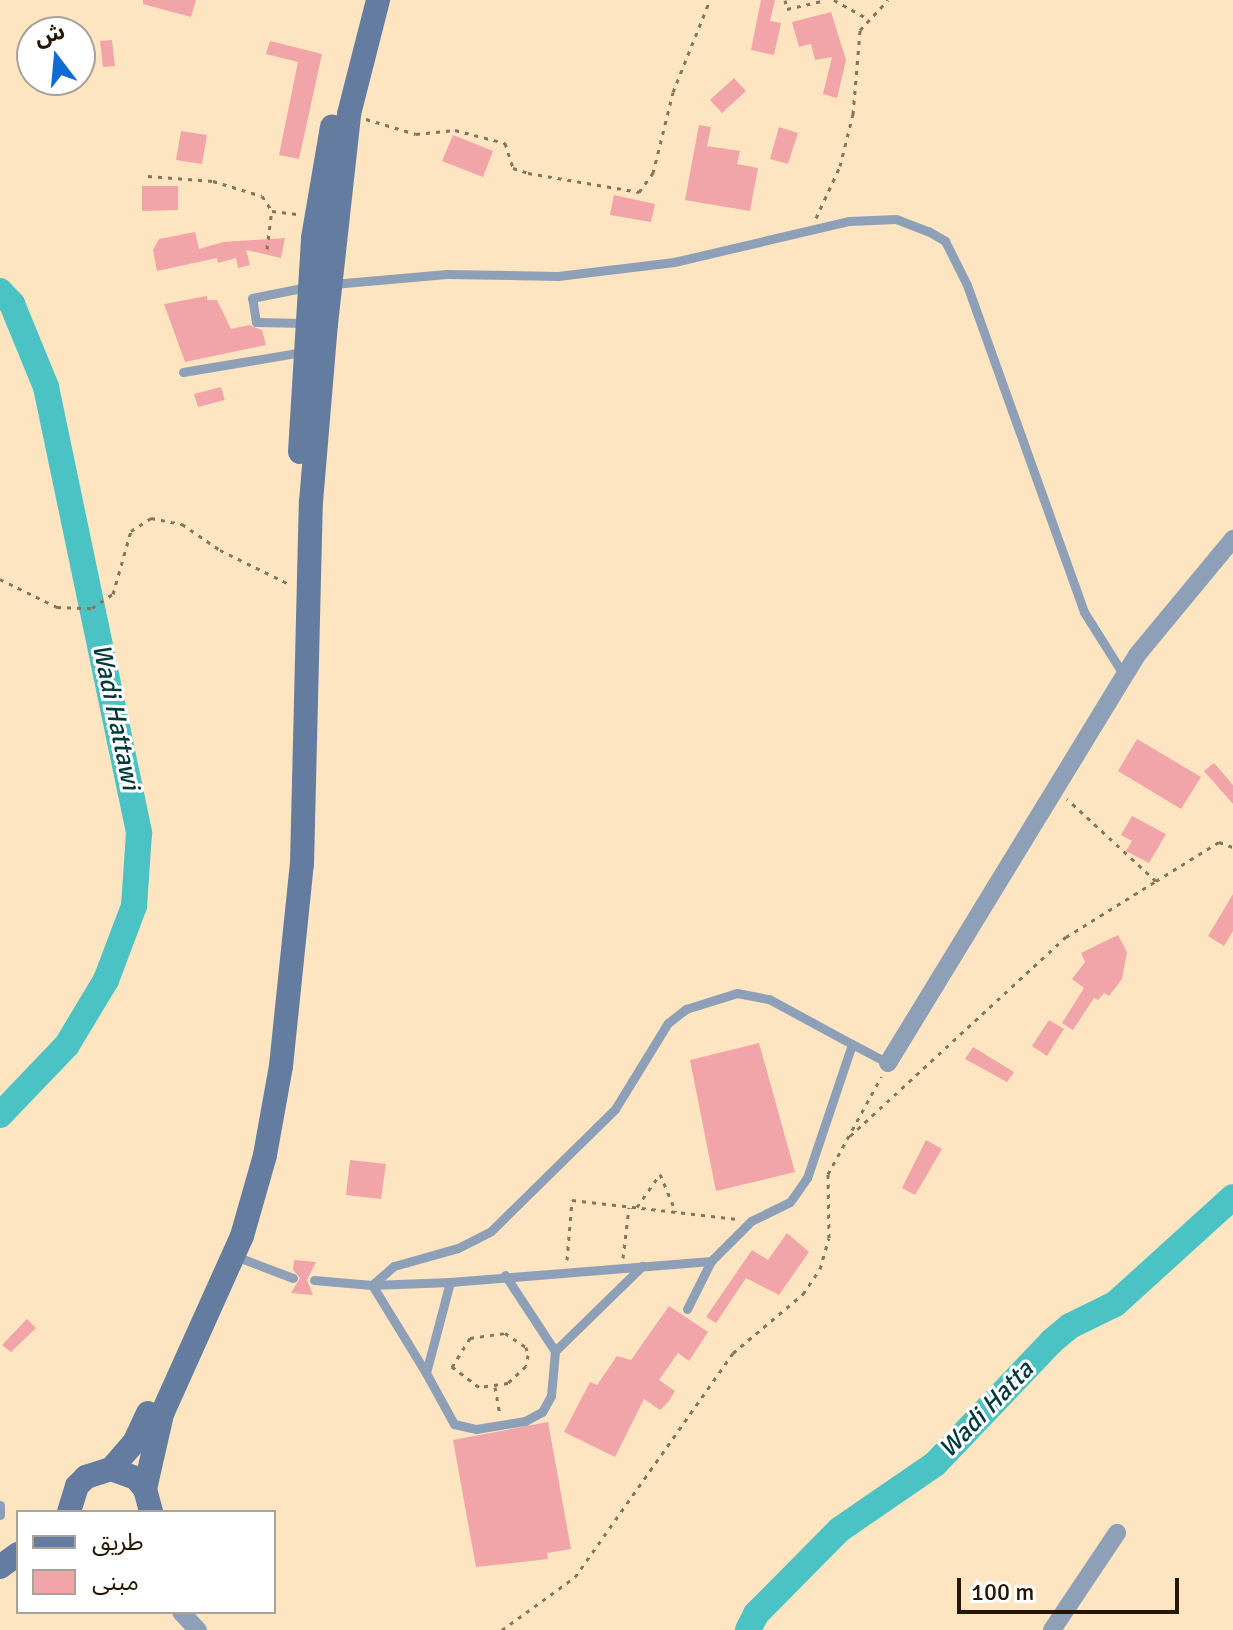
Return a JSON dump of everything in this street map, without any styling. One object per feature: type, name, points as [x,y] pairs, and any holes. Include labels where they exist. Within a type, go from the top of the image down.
[{"type":"main road","points":[[148,1500],[162,1414],[235,1256],[268,1140],[294,957],[302,864],[319,286],[316,217],[335,110],[363,0]]},
{"type":"main road","points":[[67,1507],[86,1477],[111,1469],[134,1443],[197,1314],[230,1229],[252,1150],[281,957],[305,323],[319,286],[349,114],[378,0]]},
{"type":"main road","points":[[111,1469],[136,1478],[148,1500]]},
{"type":"street","points":[[888,1063],[1059,791],[1125,677],[1233,539]]},
{"type":"street","points":[[1052,1630],[1117,1533]]},
{"type":"street","points":[[183,1614],[198,1630]]},
{"type":"lane","points":[[305,323],[256,322],[252,298],[319,286],[447,274],[558,276],[674,262],[849,221],[896,219],[945,241],[1031,453],[1084,612],[1125,677]]},
{"type":"lane","points":[[183,372],[303,352]]},
{"type":"lane","points":[[372,1285],[394,1266],[458,1248],[491,1231],[615,1109],[668,1023],[686,1009],[737,993],[769,999],[888,1063]]},
{"type":"lane","points":[[687,1309],[711,1261],[751,1221],[790,1202],[807,1178],[852,1044]]},
{"type":"lane","points":[[235,1256],[293,1278]]},
{"type":"lane","points":[[314,1280],[372,1285],[450,1282],[566,1269],[711,1261]]},
{"type":"lane","points":[[555,1351],[642,1266]]},
{"type":"lane","points":[[372,1285],[454,1424],[476,1429],[502,1425],[542,1412],[551,1396],[555,1351],[505,1275]]},
{"type":"lane","points":[[426,1373],[450,1282]]},
{"type":"lane","points":[[0,1505],[0,1515]]},
{"type":"path","points":[[349,114],[416,134],[455,130],[505,143],[513,168],[639,192],[653,173],[673,92],[710,0]]},
{"type":"path","points":[[785,0],[787,9],[825,0]]},
{"type":"path","points":[[834,0],[868,19]]},
{"type":"path","points":[[808,233],[840,166],[853,114],[860,30],[888,0]]},
{"type":"path","points":[[148,176],[236,187],[262,196],[272,211],[267,249]]},
{"type":"path","points":[[272,211],[316,217]]},
{"type":"path","points":[[0,579],[57,607],[92,608],[113,594],[131,531],[151,518],[182,524],[220,550],[296,587]]},
{"type":"path","points":[[1059,791],[1156,881]]},
{"type":"path","points":[[845,1141],[1066,937],[1219,842],[1233,847]]},
{"type":"path","points":[[502,1630],[521,1622],[575,1577],[733,1353],[803,1294],[820,1269],[829,1238],[828,1174],[888,1063]]},
{"type":"path","points":[[636,1208],[660,1174],[676,1212]]},
{"type":"path","points":[[566,1269],[572,1200],[751,1221]]},
{"type":"path","points":[[622,1265],[629,1207]]},
{"type":"path","points":[[505,1333],[526,1347],[526,1366],[495,1387],[467,1382],[452,1367],[470,1338],[505,1333]]},
{"type":"path","points":[[495,1387],[502,1425]]},
{"type":"building","points":[[143,0],[196,0],[191,17],[143,4]]},
{"type":"building","points":[[761,0],[775,0],[770,21],[781,23],[774,55],[751,50]]},
{"type":"building","points":[[831,12],[846,60],[837,98],[823,94],[832,57],[815,60],[811,44],[799,47],[792,22]]},
{"type":"building","points":[[112,40],[115,66],[103,67],[100,41]]},
{"type":"building","points":[[270,41],[322,54],[299,159],[279,155],[298,62],[266,54]]},
{"type":"building","points":[[734,78],[746,91],[722,113],[710,100]]},
{"type":"building","points":[[699,125],[711,127],[707,146],[740,151],[737,164],[758,168],[750,211],[685,200]]},
{"type":"building","points":[[779,127],[798,133],[788,164],[770,159]]},
{"type":"building","points":[[181,131],[207,135],[202,164],[176,160]]},
{"type":"building","points":[[453,135],[493,151],[483,177],[442,161]]},
{"type":"building","points":[[142,186],[178,186],[178,210],[142,211]]},
{"type":"building","points":[[614,195],[655,204],[651,222],[610,215]]},
{"type":"building","points":[[195,232],[199,249],[223,242],[285,238],[281,258],[246,250],[250,265],[238,268],[236,258],[218,263],[217,258],[157,271],[153,250],[159,239]]},
{"type":"building","points":[[207,296],[207,300],[217,300],[231,329],[249,325],[262,330],[266,345],[185,362],[164,304]]},
{"type":"building","points":[[221,387],[225,400],[198,407],[194,394]]},
{"type":"building","points":[[1137,739],[1201,777],[1181,809],[1118,771]]},
{"type":"building","points":[[1214,763],[1233,785],[1233,804],[1204,771]]},
{"type":"building","points":[[1132,816],[1166,834],[1149,863],[1126,851],[1132,841],[1121,835]]},
{"type":"building","points":[[1233,894],[1233,931],[1224,946],[1208,936]]},
{"type":"building","points":[[1118,935],[1127,952],[1122,979],[1109,996],[1104,993],[1098,1000],[1094,998],[1073,1030],[1062,1023],[1084,988],[1072,979],[1085,962],[1081,953]]},
{"type":"building","points":[[1049,1020],[1064,1029],[1047,1056],[1032,1046]]},
{"type":"building","points":[[759,1043],[795,1172],[716,1191],[690,1060]]},
{"type":"building","points":[[973,1047],[1014,1072],[1007,1082],[965,1059]]},
{"type":"building","points":[[926,1140],[942,1149],[915,1195],[902,1188]]},
{"type":"building","points":[[350,1160],[386,1164],[381,1199],[346,1195]]},
{"type":"building","points":[[787,1233],[809,1252],[779,1295],[746,1278],[716,1323],[706,1317],[752,1250],[768,1260]]},
{"type":"building","points":[[294,1260],[316,1262],[307,1280],[313,1295],[291,1293],[300,1278],[293,1270]]},
{"type":"building","points":[[669,1306],[708,1332],[689,1361],[678,1353],[659,1380],[675,1391],[669,1401],[660,1410],[644,1399],[615,1457],[564,1432],[590,1382],[597,1385],[617,1356],[631,1360]]},
{"type":"building","points":[[27,1319],[36,1328],[11,1352],[2,1345]]},
{"type":"building","points":[[548,1422],[571,1549],[547,1553],[548,1559],[476,1567],[453,1440]]},
{"type":"waterway","name":"Wadi Hattawi","points":[[0,291],[12,304],[46,387],[139,833],[134,906],[106,980],[67,1045],[0,1115]]},
{"type":"waterway","name":"Wadi Hatta","points":[[748,1630],[756,1614],[839,1530],[935,1464],[1052,1341],[1070,1326],[1115,1304],[1233,1197]]}]
